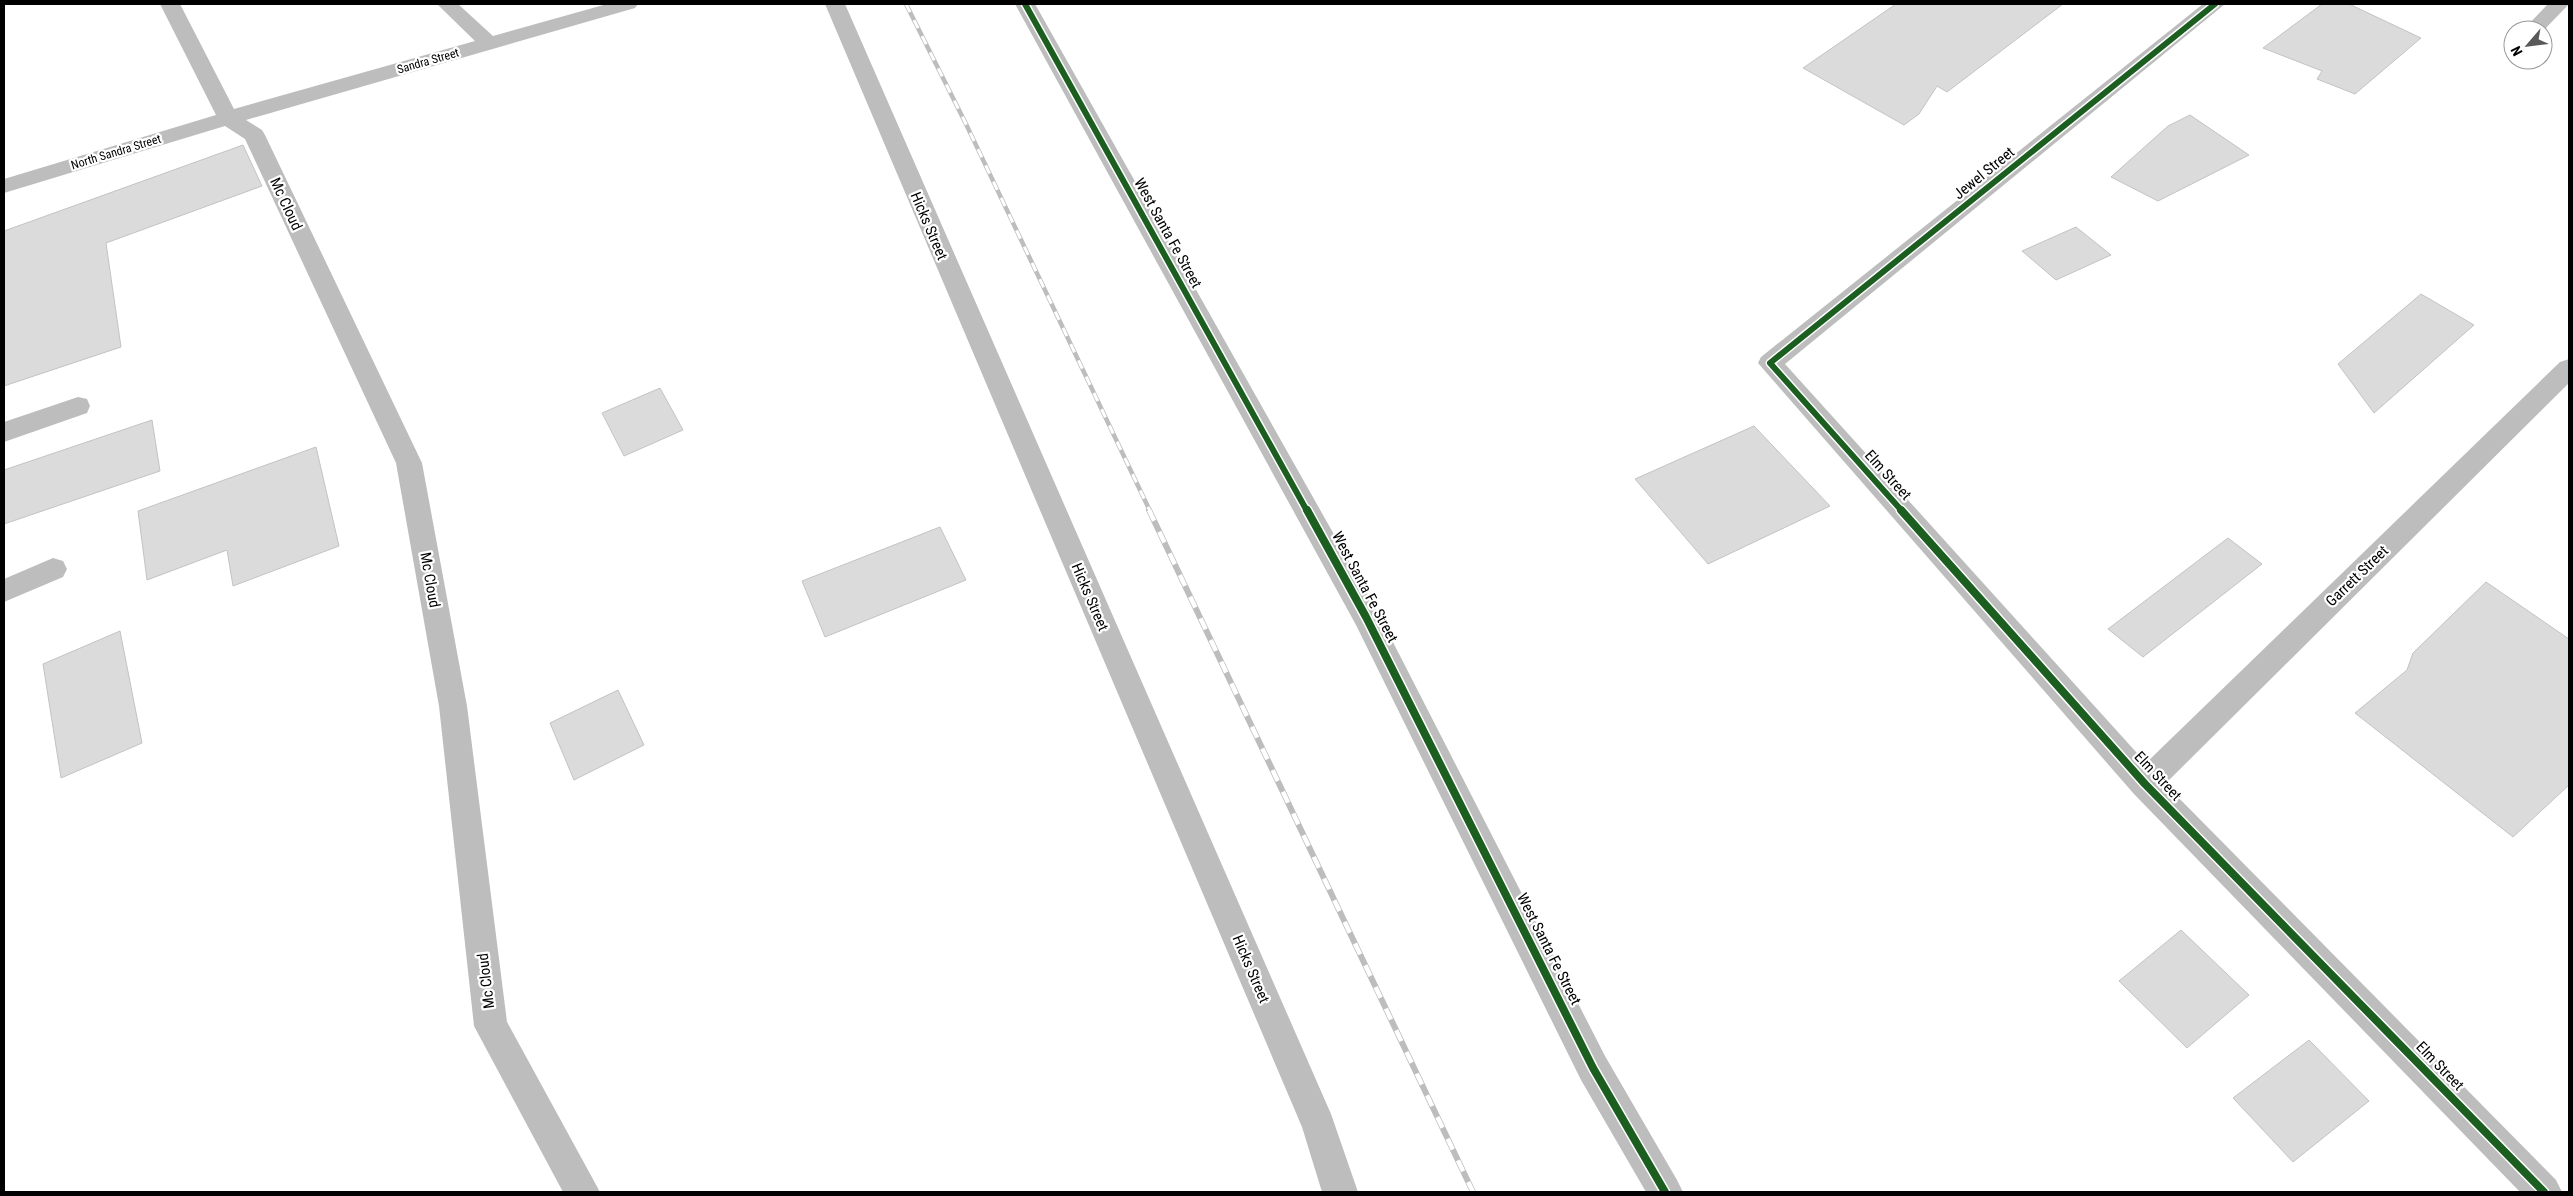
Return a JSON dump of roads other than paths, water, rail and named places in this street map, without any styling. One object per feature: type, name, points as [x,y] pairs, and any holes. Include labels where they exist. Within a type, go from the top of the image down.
[{"type":"street","name":"Mc Cloud","points":[[170,4],[228,118],[254,136],[409,463],[453,706],[491,1026],[582,1192]]},
{"type":"street","points":[[448,4],[488,43]]},
{"type":"street","name":"Sandra Street","points":[[228,118],[628,4]]},
{"type":"street","name":"Hicks Street","points":[[835,4],[887,129],[1311,1108],[1340,1192]]},
{"type":"street","name":"West Santa Fe Street","points":[[1025,4],[1366,617],[1593,1068],[1665,1192]]},
{"type":"street","name":"Jewel Street","points":[[1770,363],[2215,4]]},
{"type":"street","points":[[2543,20],[2559,4]]},
{"type":"street","name":"North Sandra Street","points":[[4,186],[228,118]]},
{"type":"street","name":"Elm Street","points":[[1770,363],[2146,784],[2544,1192]]},
{"type":"street","name":"Garrett Street","points":[[2146,784],[2569,368]]},
{"type":"street","points":[[4,432],[78,406]]},
{"type":"street","points":[[4,591],[53,568]]},
{"type":"railway","points":[[906,4],[966,124],[1150,511]]},
{"type":"railway","points":[[1149,510],[1473,1192]]}]
